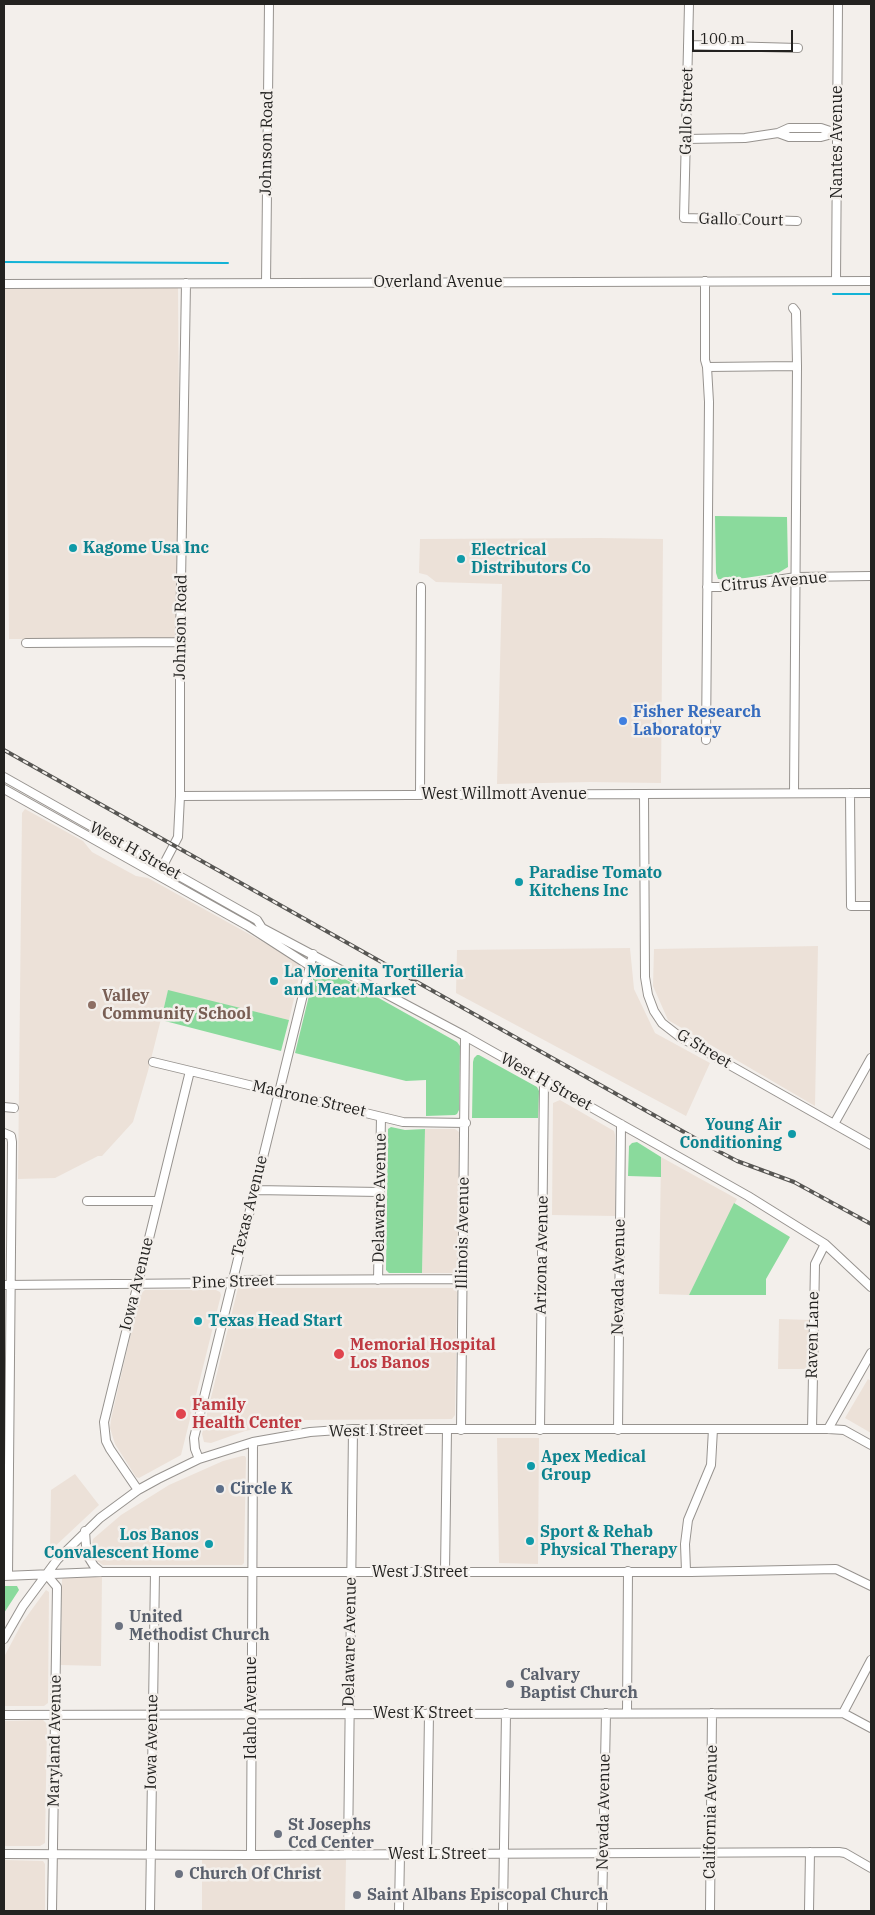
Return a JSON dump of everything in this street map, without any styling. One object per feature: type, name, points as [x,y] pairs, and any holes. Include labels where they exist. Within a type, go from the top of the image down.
[{"type":"street","name":"Johnson Road","points":[[266,283],[269,4]]},
{"type":"street","name":"Gallo Street","points":[[684,218],[689,4]]},
{"type":"street","name":"Nantes Avenue","points":[[836,281],[838,4]]},
{"type":"street","points":[[688,45],[798,48]]},
{"type":"street","points":[[686,138],[745,138],[778,133],[789,137],[821,137],[836,133]]},
{"type":"street","name":"Gallo Court","points":[[684,218],[797,221]]},
{"type":"street","name":"Overland Avenue","points":[[4,284],[871,281]]},
{"type":"street","points":[[704,282],[705,360],[710,402],[706,740]]},
{"type":"street","name":"Johnson Road","points":[[158,876],[178,836],[180,796],[180,642],[186,283]]},
{"type":"street","points":[[793,308],[796,312],[797,366],[794,793]]},
{"type":"street","points":[[707,367],[797,366]]},
{"type":"street","name":"Citrus Avenue","points":[[708,587],[740,586],[796,577],[871,576]]},
{"type":"street","points":[[420,795],[421,587]]},
{"type":"street","points":[[26,642],[180,642]]},
{"type":"street","name":"West H Street","points":[[4,777],[257,920],[262,928],[465,1036],[764,1205],[825,1244],[871,1287]]},
{"type":"street","name":"West H Street","points":[[4,789],[254,930],[310,966]]},
{"type":"street","points":[[850,793],[851,906],[871,906]]},
{"type":"street","name":"West Willmott Avenue","points":[[180,796],[871,793]]},
{"type":"street","name":"G Street","points":[[644,794],[645,977],[654,1011],[662,1023],[680,1037],[871,1145]]},
{"type":"street","points":[[46,813],[51,804]]},
{"type":"street","points":[[254,930],[262,928]]},
{"type":"street","name":"Texas Avenue","points":[[199,1459],[195,1449],[194,1438],[313,954]]},
{"type":"street","name":"Illinois Avenue","points":[[461,1430],[466,1122],[465,1036]]},
{"type":"street","points":[[834,1124],[871,1058]]},
{"type":"street","name":"Madrone Street","points":[[154,1062],[402,1122],[466,1122]]},
{"type":"street","name":"Iowa Avenue","points":[[138,1490],[106,1441],[104,1422],[190,1071]]},
{"type":"street","name":"Arizona Avenue","points":[[540,1430],[544,1081]]},
{"type":"street","points":[[4,1108],[14,1108]]},
{"type":"street","name":"Delaware Avenue","points":[[378,1280],[381,1117]]},
{"type":"street","name":"Nevada Avenue","points":[[618,1430],[621,1124]]},
{"type":"street","points":[[6,1576],[7,1135]]},
{"type":"street","points":[[254,1190],[380,1192]]},
{"type":"street","points":[[87,1201],[157,1201]]},
{"type":"street","name":"Raven Lane","points":[[812,1429],[815,1264],[825,1244]]},
{"type":"street","name":"Pine Street","points":[[8,1285],[462,1280]]},
{"type":"street","points":[[828,1429],[871,1353]]},
{"type":"street","name":"West I Street","points":[[4,1639],[23,1606],[46,1574],[85,1531],[138,1490],[199,1459],[253,1442],[310,1432],[352,1429],[828,1429],[844,1430],[871,1445]]},
{"type":"street","name":"Delaware Avenue","points":[[348,1854],[352,1429]]},
{"type":"street","points":[[686,1572],[685,1544],[688,1520],[711,1465],[713,1429]]},
{"type":"street","points":[[445,1571],[447,1430]]},
{"type":"street","name":"Idaho Avenue","points":[[251,1855],[253,1442]]},
{"type":"street","points":[[85,1531],[89,1558],[101,1572]]},
{"type":"street","name":"West J Street","points":[[6,1576],[101,1572],[686,1572],[836,1570],[871,1586]]},
{"type":"street","name":"Iowa Avenue","points":[[150,1911],[155,1572]]},
{"type":"street","points":[[627,1714],[628,1572]]},
{"type":"street","name":"Maryland Avenue","points":[[46,1574],[57,1587],[52,1911]]},
{"type":"street","points":[[871,1660],[843,1713],[871,1728]]},
{"type":"street","points":[[427,1854],[428,1713]]},
{"type":"street","points":[[503,1911],[506,1713]]},
{"type":"street","name":"California Avenue","points":[[710,1911],[712,1713]]},
{"type":"street","name":"West K Street","points":[[4,1715],[843,1713]]},
{"type":"street","name":"Nevada Avenue","points":[[602,1911],[606,1714]]},
{"type":"street","points":[[810,1852],[810,1911]]},
{"type":"street","name":"West L Street","points":[[4,1854],[150,1853],[251,1855],[810,1852],[844,1853],[871,1868]]},
{"type":"street","points":[[399,1911],[400,1854]]},
{"type":"shaded area","points":[[178,287],[180,553],[176,639],[9,639],[5,289]]},
{"type":"shaded area","points":[[420,539],[663,539],[661,783],[497,784],[502,584],[436,582],[427,575],[419,573]]},
{"type":"shaded area","name":"Valley Community School","points":[[25,809],[83,841],[92,852],[136,876],[148,878],[294,959],[299,965],[300,973],[289,1020],[168,991],[133,1122],[102,1156],[98,1156],[55,1178],[18,1179],[22,813]]},
{"type":"shaded area","points":[[818,946],[815,1106],[668,1020],[653,986],[654,949]]},
{"type":"shaded area","points":[[630,948],[634,989],[655,1033],[710,1063],[686,1116],[456,993],[457,950]]},
{"type":"shaded area","points":[[560,1100],[614,1131],[615,1216],[552,1215],[553,1103]]},
{"type":"shaded area","points":[[425,1129],[455,1129],[459,1132],[458,1267],[453,1273],[422,1273]]},
{"type":"shaded area","points":[[661,1157],[737,1199],[689,1295],[659,1294]]},
{"type":"shaded area","name":"Memorial Hospital Los Banos","points":[[238,1288],[453,1288],[457,1292],[455,1415],[452,1419],[299,1420],[245,1431],[211,1443],[204,1442],[202,1434]]},
{"type":"shaded area","points":[[145,1290],[216,1290],[221,1295],[181,1455],[139,1478],[136,1477],[115,1444],[110,1428],[140,1294]]},
{"type":"shaded area","points":[[779,1319],[811,1320],[811,1369],[778,1369]]},
{"type":"shaded area","points":[[868,1379],[871,1381],[871,1433],[845,1418]]},
{"type":"shaded area","points":[[497,1438],[539,1438],[538,1564],[499,1563]]},
{"type":"shaded area","points":[[242,1456],[246,1458],[244,1563],[242,1565],[103,1565],[94,1559],[91,1549],[93,1539],[121,1515],[169,1485],[223,1461]]},
{"type":"shaded area","points":[[75,1474],[99,1505],[50,1551],[51,1490]]},
{"type":"shaded area","points":[[102,1576],[101,1666],[61,1665],[62,1579],[65,1577]]},
{"type":"shaded area","points":[[46,1590],[49,1592],[48,1703],[44,1706],[4,1706],[4,1657],[22,1623]]},
{"type":"shaded area","points":[[43,1720],[47,1724],[45,1843],[40,1846],[4,1846],[4,1721]]},
{"type":"shaded area","points":[[346,1859],[345,1911],[202,1911],[202,1860]]},
{"type":"shaded area","points":[[4,1860],[43,1861],[45,1864],[45,1911],[4,1911]]},
{"type":"green space","points":[[715,516],[787,517],[788,567],[778,573],[732,580],[718,579],[716,573]]},
{"type":"green space","points":[[320,965],[457,1042],[460,1046],[459,1110],[457,1114],[426,1116],[426,1080],[406,1081],[295,1053],[316,967]]},
{"type":"green space","points":[[168,990],[289,1020],[281,1051],[161,1020]]},
{"type":"green space","points":[[477,1055],[537,1087],[539,1091],[538,1118],[472,1118],[473,1062]]},
{"type":"green space","points":[[391,1127],[405,1130],[425,1129],[422,1273],[389,1273],[386,1270],[388,1129]]},
{"type":"green space","points":[[637,1142],[661,1157],[661,1177],[628,1176],[629,1146]]},
{"type":"green space","points":[[734,1203],[790,1237],[766,1279],[766,1295],[689,1295]]},
{"type":"green space","points":[[4,1586],[17,1586],[19,1590],[4,1613]]},
{"type":"waterway","points":[[4,262],[228,263]]},
{"type":"waterway","points":[[833,294],[871,294]]},
{"type":"railway","points":[[4,750],[716,1150],[737,1161],[794,1182],[871,1224]]},
{"type":"place","name":"Kagome Usa Inc","points":[[73,548]]},
{"type":"place","name":"Electrical Distributors Co","points":[[461,559]]},
{"type":"place","name":"Fisher Research Laboratory","points":[[623,721]]},
{"type":"place","name":"Paradise Tomato Kitchens Inc","points":[[519,882]]},
{"type":"place","name":"La Morenita Tortilleria and Meat Market","points":[[274,981]]},
{"type":"place","name":"Valley Community School","points":[[92,1005]]},
{"type":"place","name":"Young Air Conditioning","points":[[792,1134]]},
{"type":"place","name":"Texas Head Start","points":[[198,1321]]},
{"type":"place","name":"Memorial Hospital Los Banos","points":[[339,1354]]},
{"type":"place","name":"Family Health Center","points":[[181,1414]]},
{"type":"place","name":"Apex Medical Group","points":[[531,1466]]},
{"type":"place","name":"Circle K","points":[[220,1489]]},
{"type":"place","name":"Sport & Rehab Physical Therapy","points":[[530,1541]]},
{"type":"place","name":"Los Banos Convalescent Home","points":[[209,1544]]},
{"type":"place","name":"United Methodist Church","points":[[119,1626]]},
{"type":"place","name":"Calvary Baptist Church","points":[[510,1684]]},
{"type":"place","name":"St Josephs Ccd Center","points":[[278,1834]]},
{"type":"place","name":"Church Of Christ","points":[[179,1874]]},
{"type":"place","name":"Saint Albans Episcopal Church","points":[[357,1895]]}]
